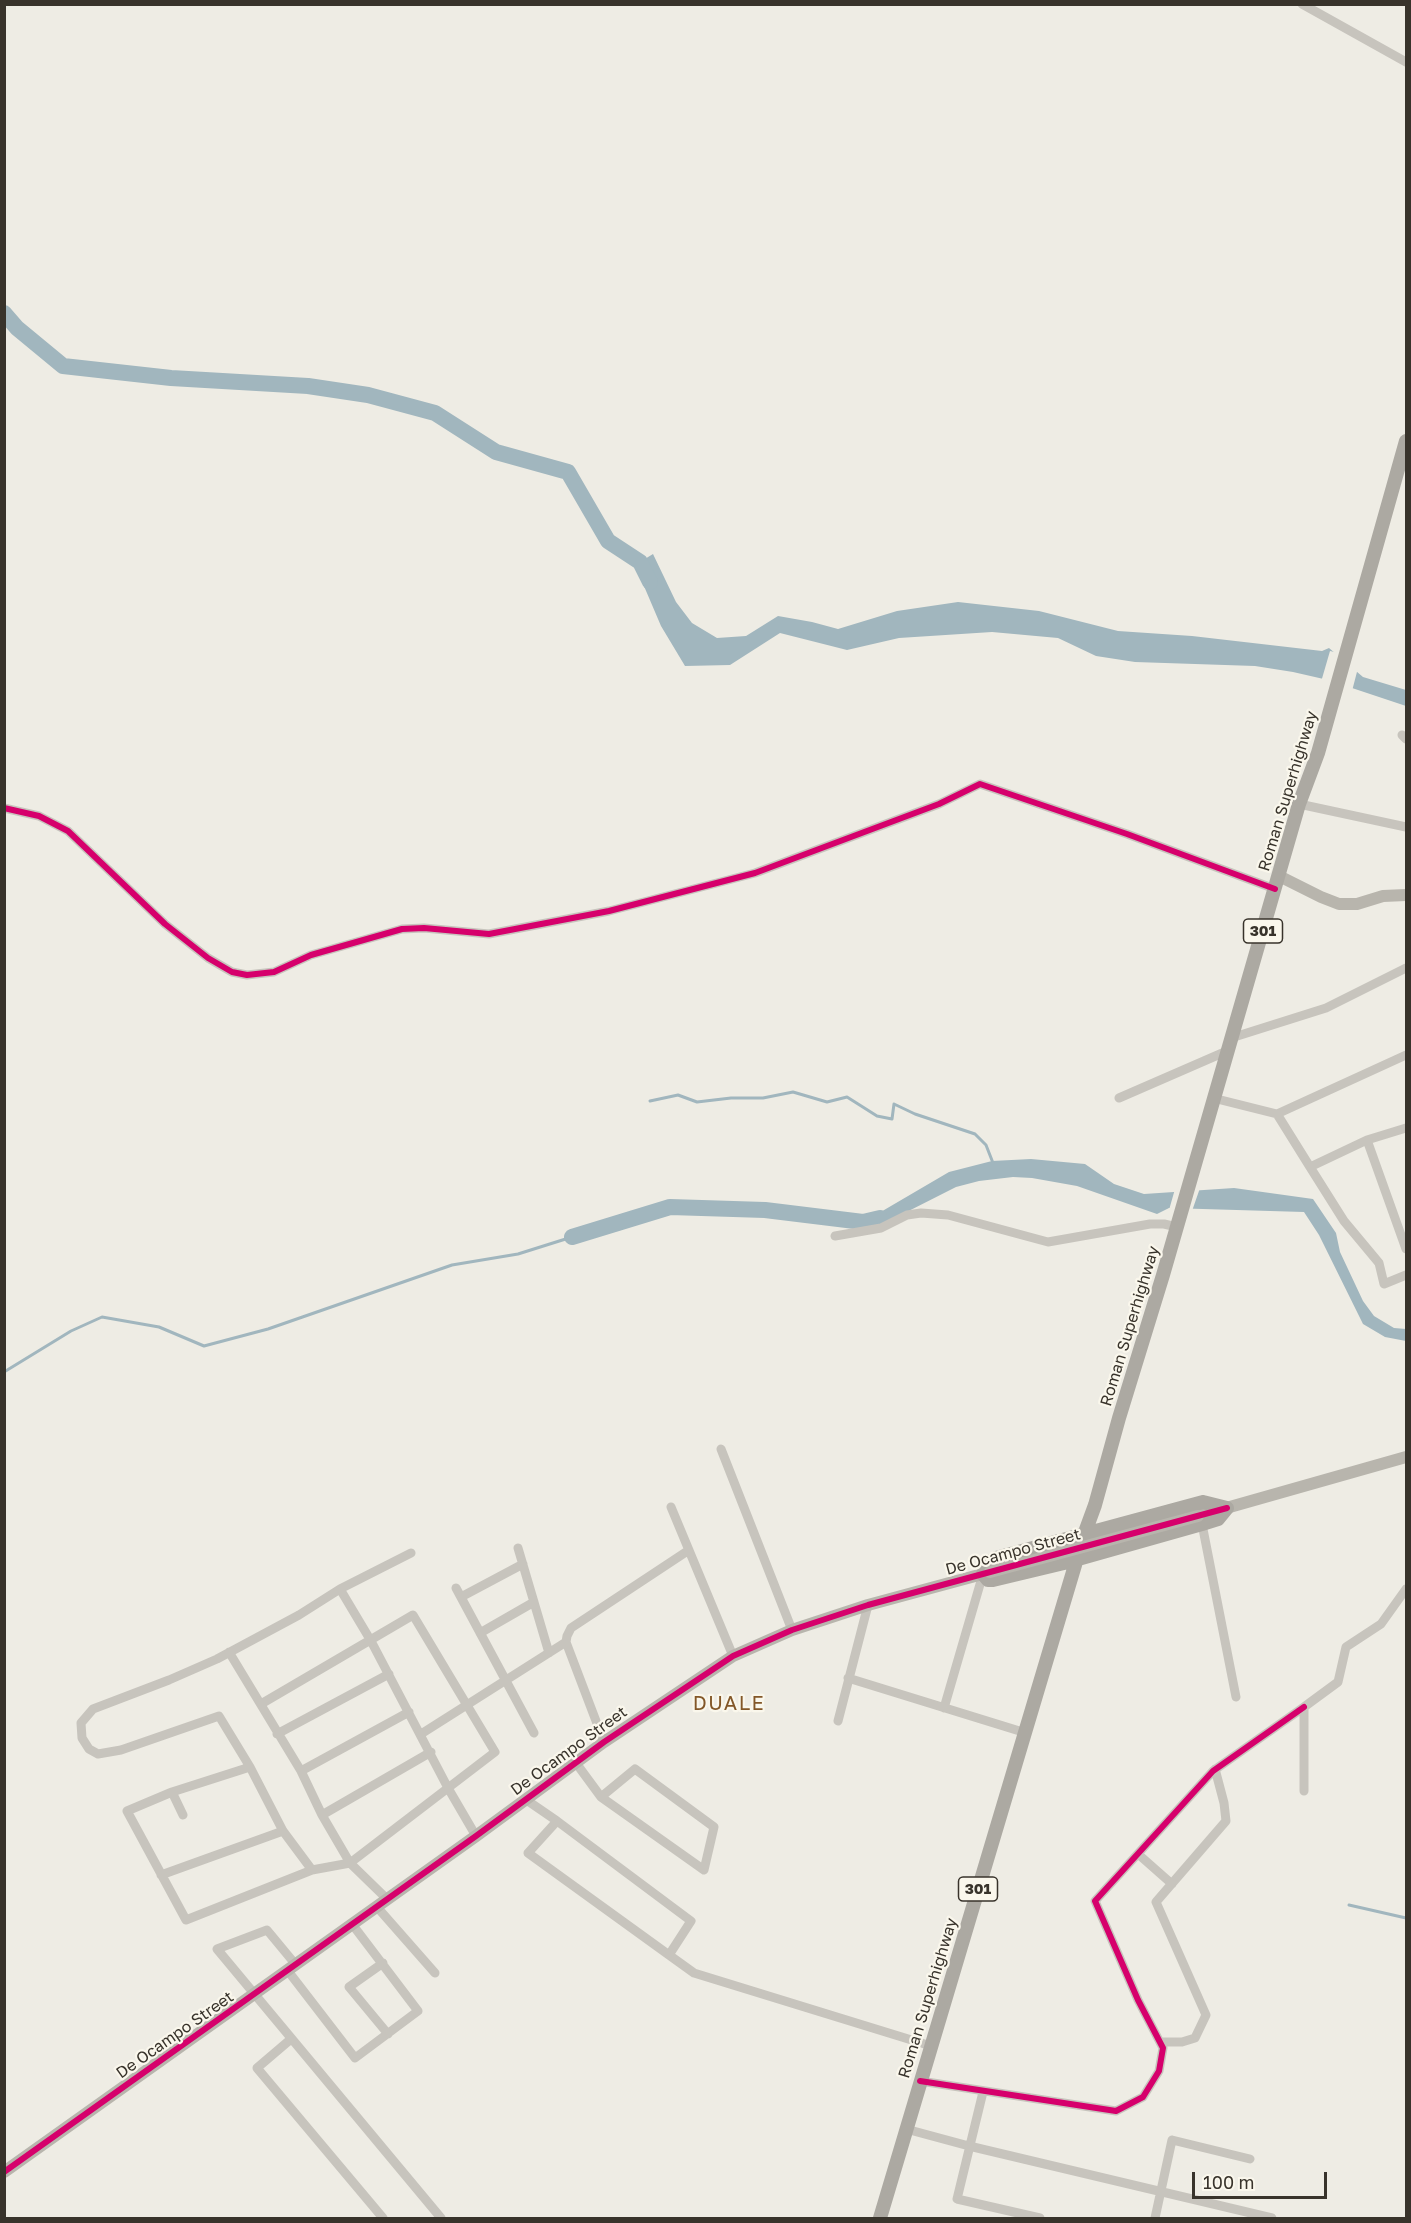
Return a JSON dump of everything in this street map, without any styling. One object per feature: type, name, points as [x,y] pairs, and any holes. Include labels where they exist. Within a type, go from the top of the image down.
[{"type":"main road","name":"Roman Superhighway","points":[[880,2218],[1084,1535],[1095,1505],[1299,804],[1318,753],[1407,441]]},
{"type":"main road","points":[[1203,1502],[1227,1508],[1222,1516],[1200,1520],[1078,1559],[993,1580],[988,1580],[986,1573],[991,1560],[1203,1502]]},
{"type":"street","points":[[1302,4],[1407,62]]},
{"type":"street","points":[[4,808],[39,816],[68,831],[165,924],[208,958],[232,972],[247,975],[274,972],[311,956],[402,929],[424,928],[489,934],[632,905],[755,873],[939,804],[980,784],[1339,904],[1357,904],[1383,896],[1407,895]]},
{"type":"street","points":[[1299,804],[1407,827]]},
{"type":"street","points":[[1119,1098],[1229,1045],[1326,1008],[1407,968]]},
{"type":"street","points":[[1213,1098],[1277,1114],[1407,1055]]},
{"type":"street","points":[[1277,1114],[1344,1221],[1378,1263],[1384,1284],[1407,1275]]},
{"type":"street","points":[[1310,1167],[1367,1140],[1405,1132]]},
{"type":"street","points":[[1367,1140],[1407,1249]]},
{"type":"street","points":[[835,1236],[881,1228],[907,1215],[921,1213],[948,1215],[1048,1242],[1179,1220]]},
{"type":"street","points":[[721,1449],[792,1630]]},
{"type":"street","points":[[1227,1508],[1407,1457]]},
{"type":"street","points":[[670,1507],[733,1656]]},
{"type":"street","points":[[1200,1520],[1236,1697]]},
{"type":"street","name":"De Ocampo Street","points":[[4,2172],[255,1995],[604,1742],[733,1656],[792,1630],[868,1605],[1200,1520]]},
{"type":"street","points":[[518,1548],[549,1653]]},
{"type":"street","points":[[421,1734],[566,1642],[571,1628],[689,1550]]},
{"type":"street","points":[[312,1870],[283,1831],[250,1767],[219,1716],[121,1750],[98,1754],[89,1749],[82,1738],[81,1724],[93,1709],[217,1659],[299,1615],[340,1589],[411,1553]]},
{"type":"street","points":[[523,1564],[458,1592],[534,1733]]},
{"type":"street","points":[[944,1708],[986,1573]]},
{"type":"street","points":[[340,1589],[371,1641],[448,1788],[476,1836]]},
{"type":"street","points":[[920,2081],[1116,2111],[1143,2097],[1159,2071],[1163,2048],[1138,2000],[1095,1901],[1215,1770],[1338,1682],[1346,1647],[1381,1624],[1407,1589]]},
{"type":"street","points":[[480,1633],[534,1602]]},
{"type":"street","points":[[838,1721],[868,1605]]},
{"type":"street","points":[[250,1767],[172,1792],[127,1811],[186,1920],[312,1870],[350,1863],[495,1752],[414,1615],[261,1704]]},
{"type":"street","points":[[566,1642],[604,1742]]},
{"type":"street","points":[[229,1652],[301,1771],[322,1815],[350,1863],[435,1973]]},
{"type":"street","points":[[277,1734],[389,1674]]},
{"type":"street","points":[[848,1678],[1026,1733]]},
{"type":"street","points":[[1304,1707],[1304,1791]]},
{"type":"street","points":[[301,1771],[408,1712]]},
{"type":"street","points":[[322,1815],[431,1752]]},
{"type":"street","points":[[576,1763],[601,1797],[704,1870],[714,1827],[635,1769],[601,1797]]},
{"type":"street","points":[[1160,2042],[1182,2042],[1195,2038],[1206,2015],[1156,1902],[1226,1821],[1224,1803],[1215,1770]]},
{"type":"street","points":[[172,1792],[183,1815]]},
{"type":"street","points":[[525,1799],[691,1921],[669,1956]]},
{"type":"street","points":[[556,1821],[528,1853],[694,1973],[931,2046]]},
{"type":"street","points":[[161,1875],[283,1831]]},
{"type":"street","points":[[1138,1854],[1172,1884]]},
{"type":"street","points":[[352,1924],[418,2011],[355,2058],[267,1930],[217,1949],[441,2218]]},
{"type":"street","points":[[383,1963],[349,1988],[388,2034]]},
{"type":"street","points":[[291,2039],[257,2068],[383,2218]]},
{"type":"street","points":[[983,2092],[957,2199],[1040,2218]]},
{"type":"street","points":[[906,2129],[1272,2218]]},
{"type":"street","points":[[1155,2218],[1172,2140],[1250,2159]]},
{"type":"water","points":[[653,554],[676,602],[692,623],[717,638],[746,636],[778,616],[838,629],[897,611],[958,602],[1039,611],[1118,631],[1192,636],[1322,651],[1329,648],[1363,677],[1406,690],[1406,706],[1328,680],[1293,672],[1255,666],[1135,662],[1096,656],[1058,638],[992,632],[899,638],[847,650],[780,633],[730,665],[685,666],[661,626],[635,565]]},
{"type":"water","points":[[1031,1159],[1085,1164],[1114,1184],[1144,1194],[1234,1188],[1313,1199],[1336,1233],[1340,1252],[1363,1301],[1374,1316],[1394,1328],[1406,1329],[1406,1341],[1385,1337],[1363,1324],[1319,1235],[1304,1212],[1169,1208],[1157,1214],[1077,1186],[1013,1177],[979,1181],[956,1187],[879,1226],[859,1229],[860,1217],[879,1213],[949,1172],[992,1161]]},
{"type":"pier","points":[[1330,651],[1339,653],[1358,668],[1352,691],[1321,682]]},
{"type":"pier","points":[[1200,1188],[1192,1211],[1169,1210],[1175,1189]]},
{"type":"waterway","points":[[4,313],[17,328],[63,366],[171,378],[308,386],[368,395],[435,413],[496,452],[568,472],[608,541],[640,562],[650,582]]},
{"type":"waterway","points":[[650,1101],[678,1095],[697,1102],[731,1098],[763,1098],[793,1092],[827,1102],[847,1097],[877,1116],[892,1119],[894,1104],[915,1114],[975,1134],[986,1145],[993,1163]]},
{"type":"waterway","points":[[572,1237],[670,1207],[765,1210],[863,1222],[880,1218]]},
{"type":"waterway","points":[[4,1372],[71,1331],[102,1317],[159,1327],[204,1346],[268,1329],[452,1265],[518,1254],[572,1237]]},
{"type":"waterway","points":[[1349,1905],[1406,1918]]},
{"type":"cycle path","points":[[4,808],[39,816],[68,831],[165,924],[208,958],[232,972],[247,975],[274,972],[311,955],[402,929],[424,928],[489,934],[609,911],[755,873],[939,804],[980,784],[1127,834],[1275,889]]},
{"type":"cycle path","points":[[4,2172],[476,1836],[604,1742],[733,1656],[792,1630],[868,1605],[1227,1508]]},
{"type":"cycle path","points":[[920,2081],[1116,2111],[1143,2097],[1159,2071],[1163,2048],[1138,2000],[1095,1901],[1213,1771],[1304,1707]]},
{"type":"district","name":"DUALE","points":[[729,1704]]}]
